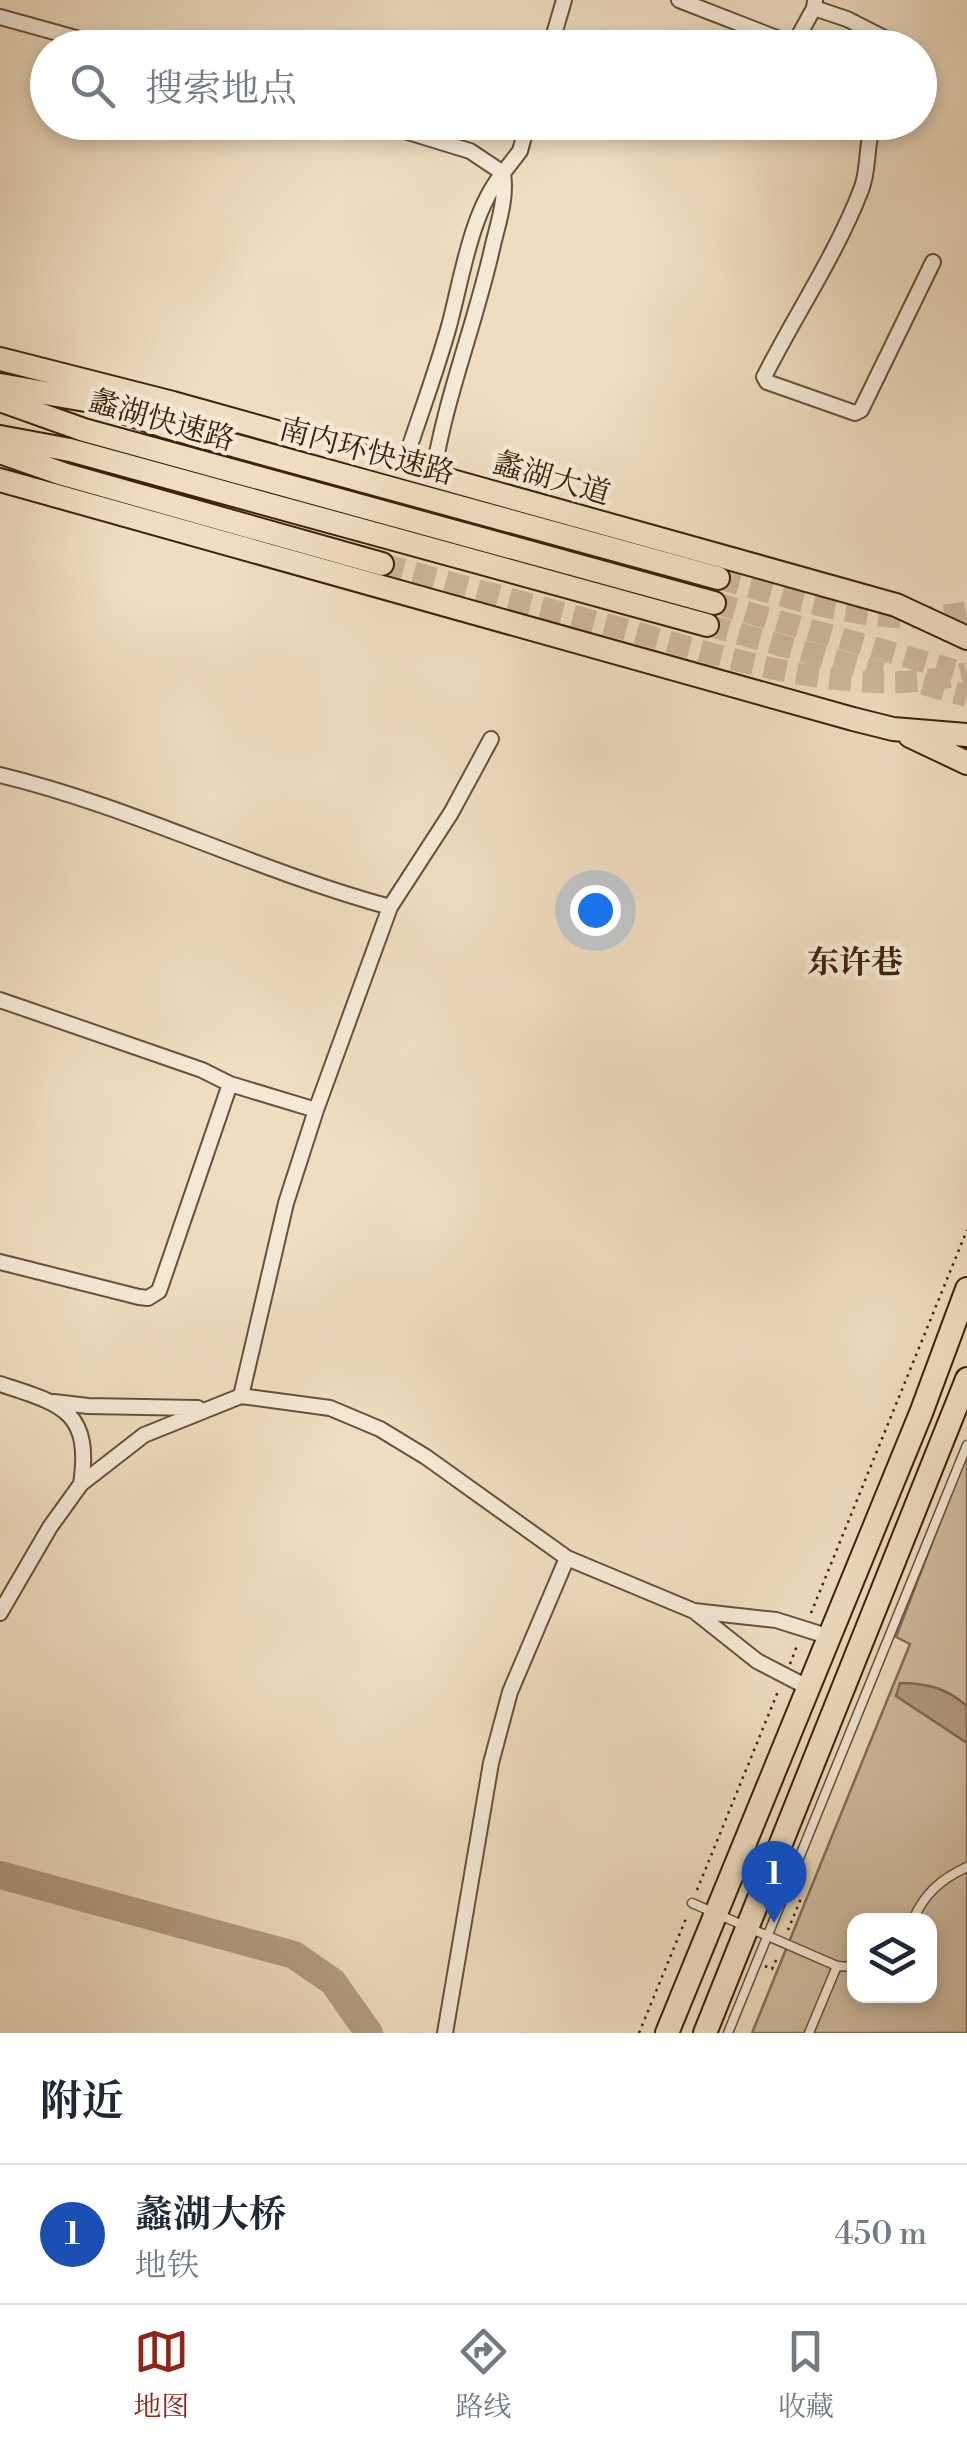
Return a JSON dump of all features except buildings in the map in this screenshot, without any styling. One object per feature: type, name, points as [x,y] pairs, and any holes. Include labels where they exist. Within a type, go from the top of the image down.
[{"type":"main road","name":"蠡湖大道","points":[[0,359],[174,403],[896,605],[967,638]]},
{"type":"main road","name":"南内环快速路","points":[[0,385],[91,401],[167,427],[718,578]]},
{"type":"main road","name":"蠡湖快速路","points":[[0,400],[84,430],[710,614],[70,450],[0,437]]},
{"type":"main road","points":[[0,452],[63,474],[382,564]]},
{"type":"main road","points":[[0,480],[893,729],[967,763]]},
{"type":"main road","points":[[896,605],[967,618]]},
{"type":"main road","points":[[893,729],[967,735]]},
{"type":"main road","points":[[668,2033],[921,1412],[967,1288]]},
{"type":"main road","points":[[705,2033],[758,1932],[834,1704],[967,1379]]},
{"type":"street","points":[[555,30],[564,0]]},
{"type":"street","points":[[679,0],[753,30]]},
{"type":"street","points":[[801,30],[815,4],[867,30]]},
{"type":"street","points":[[0,18],[45,30]]},
{"type":"street","points":[[432,140],[470,152],[502,172],[506,191],[441,424],[434,476]]},
{"type":"street","points":[[403,467],[489,189],[520,151],[523,140]]},
{"type":"street","points":[[870,140],[860,194],[785,334],[764,377],[766,382],[855,413],[861,410],[933,262]]},
{"type":"street","points":[[241,1396],[286,1203],[390,907],[451,813],[491,739]]},
{"type":"street","points":[[0,775],[100,805],[324,888],[390,907]]},
{"type":"street","points":[[0,1000],[202,1070],[230,1084],[316,1110]]},
{"type":"street","points":[[0,1262],[148,1298],[159,1291],[230,1084]]},
{"type":"street","points":[[0,1384],[54,1402],[88,1406],[206,1408]]},
{"type":"street","points":[[0,1613],[50,1527],[81,1484],[144,1434],[241,1396],[330,1408],[380,1429],[426,1457],[567,1558],[694,1611],[757,1661],[809,1688]]},
{"type":"street","points":[[54,1402],[77,1423],[86,1454],[81,1484]]},
{"type":"street","points":[[445,2033],[490,1763],[510,1692],[567,1558]]},
{"type":"street","points":[[694,1611],[776,1620],[830,1637]]},
{"type":"lane","points":[[728,2033],[758,1932],[967,1446]]},
{"type":"lane","points":[[916,1913],[932,1888],[967,1867]]},
{"type":"lane","points":[[692,1903],[837,1966],[847,1967]]},
{"type":"lane","points":[[809,2033],[837,1966]]},
{"type":"shaded area","points":[[967,1452],[967,2033],[752,2033],[910,1644],[896,1637]]},
{"type":"shaded area","points":[[900,1683],[936,1688],[967,1706],[967,1743],[896,1696]]},
{"type":"waterway","points":[[0,1875],[294,1955],[333,1982],[369,2033]]},
{"type":"tunnel","points":[[382,564],[794,673],[881,682],[967,673]]},
{"type":"tunnel","points":[[718,578],[873,615],[936,617],[967,612]]},
{"type":"tunnel","points":[[714,603],[954,670]]},
{"type":"tunnel","points":[[707,625],[882,673]]},
{"type":"tunnel","points":[[923,684],[967,696]]},
{"type":"place","name":"蠡湖大桥","points":[[774,1923]]},
{"type":"district","name":"东许巷","points":[[855,962]]}]
